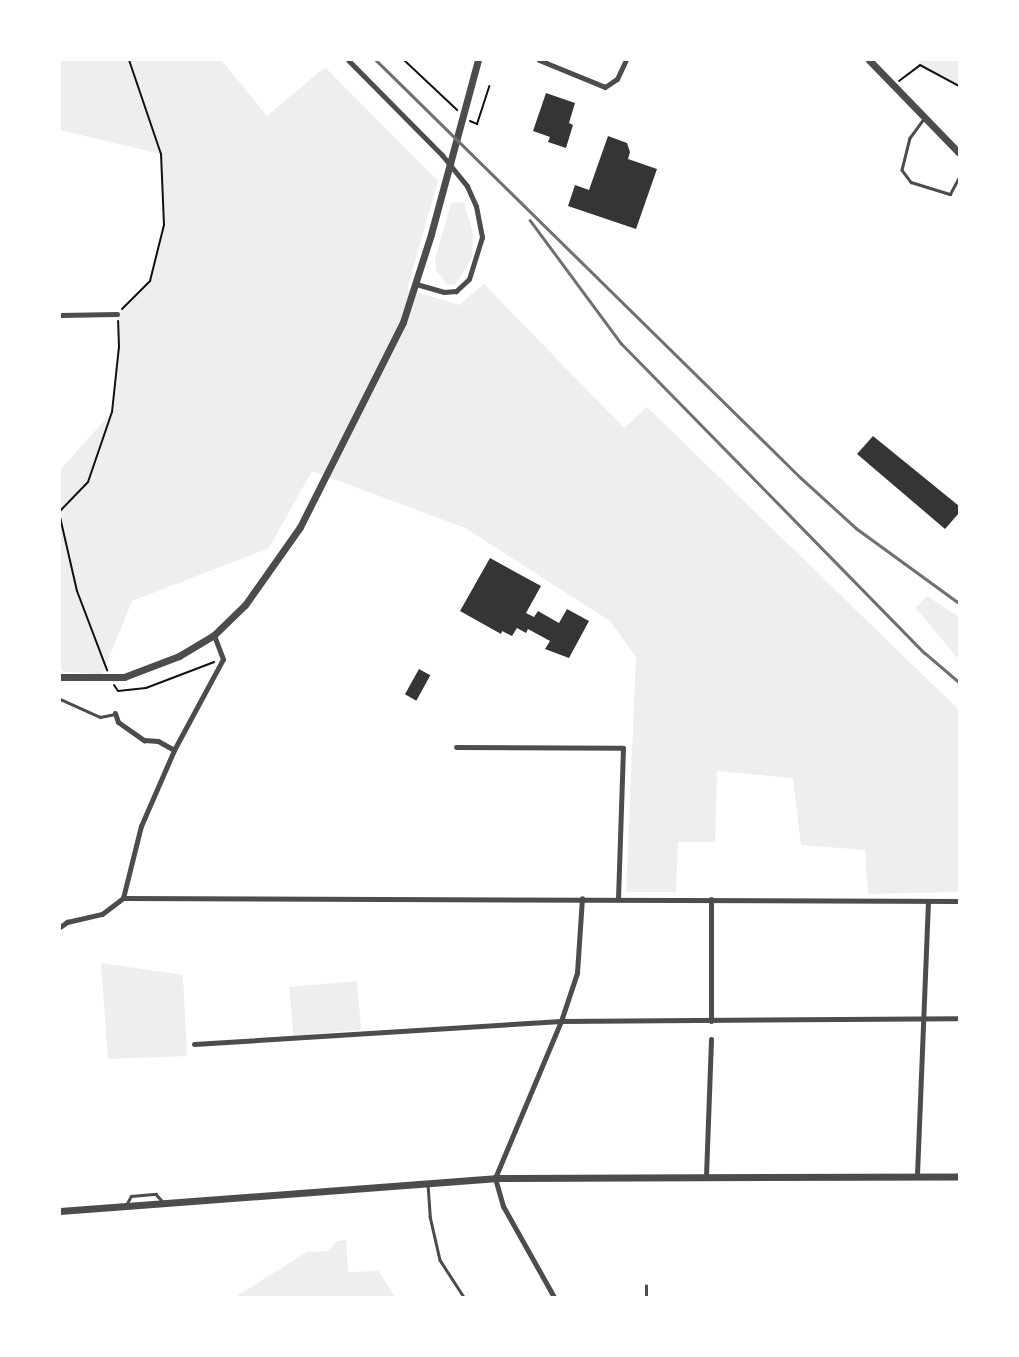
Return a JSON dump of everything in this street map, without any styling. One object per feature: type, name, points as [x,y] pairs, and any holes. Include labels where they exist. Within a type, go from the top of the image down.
[{"type":"street","points":[[348,60],[442,155],[461,178],[476,206],[482,237],[472,272],[456,291],[444,292],[416,284]]},
{"type":"street","points":[[60,677],[110,679],[124,677],[179,656],[214,635],[245,605],[300,527],[403,322],[416,284],[478,60]]},
{"type":"street","points":[[539,60],[605,86],[617,79],[626,60]]},
{"type":"street","points":[[869,60],[924,120],[959,153]]},
{"type":"street","points":[[60,315],[117,314]]},
{"type":"street","points":[[123,898],[141,826],[174,750],[223,658],[214,635]]},
{"type":"street","points":[[115,713],[118,722],[144,740],[158,741],[174,750]]},
{"type":"street","points":[[456,747],[623,748],[618,898]]},
{"type":"street","points":[[60,927],[102,914],[123,898],[618,898],[959,901]]},
{"type":"street","points":[[554,1297],[503,1206],[495,1178],[561,1021],[577,973],[582,898]]},
{"type":"street","points":[[711,899],[711,1021]]},
{"type":"street","points":[[917,1175],[928,902]]},
{"type":"street","points":[[194,1044],[561,1021],[959,1018]]},
{"type":"street","points":[[706,1176],[710,1039]]},
{"type":"street","points":[[60,1211],[495,1178],[959,1176]]},
{"type":"lane","points":[[924,120],[910,138],[902,170],[911,182],[950,194],[959,176]]},
{"type":"lane","points":[[60,699],[100,717],[115,713]]},
{"type":"lane","points":[[428,1183],[430,1216],[440,1260],[464,1297]]},
{"type":"lane","points":[[646,1286],[646,1297]]},
{"type":"path","points":[[60,511],[88,482],[112,412],[119,347],[117,314],[150,281],[164,225],[161,154],[129,60]]},
{"type":"path","points":[[404,60],[452,105]]},
{"type":"path","points":[[892,86],[920,65],[959,86]]},
{"type":"path","points":[[473,123],[477,124],[484,107],[489,86]]},
{"type":"path","points":[[60,517],[77,590],[110,679],[118,691],[146,688],[223,658]]},
{"type":"shaded area","points":[[60,60],[221,60],[267,116],[325,67],[438,181],[407,289],[459,305],[484,284],[624,428],[647,407],[959,710],[959,892],[868,894],[865,850],[801,845],[793,778],[717,771],[715,842],[678,842],[676,892],[626,892],[636,657],[610,621],[465,528],[312,471],[269,548],[132,601],[102,675],[60,671],[60,470],[112,412],[119,347],[117,314],[150,281],[164,225],[161,154],[60,130]]},
{"type":"shaded area","points":[[915,60],[959,60],[959,87]]},
{"type":"shaded area","points":[[464,202],[473,234],[472,258],[455,285],[447,284],[436,270],[435,259],[451,203]]},
{"type":"shaded area","points":[[927,596],[959,617],[959,660],[916,608]]},
{"type":"shaded area","points":[[101,963],[183,975],[187,1056],[108,1059]]},
{"type":"shaded area","points":[[357,981],[361,1030],[294,1036],[289,987]]},
{"type":"shaded area","points":[[346,1240],[348,1272],[379,1271],[395,1297],[235,1297],[307,1252],[328,1251],[337,1241]]},
{"type":"building","points":[[546,93],[575,103],[569,123],[573,125],[566,148],[548,142],[550,137],[533,131]]},
{"type":"building","points":[[608,136],[627,143],[630,152],[628,159],[657,169],[636,229],[568,206],[575,185],[589,190]]},
{"type":"building","points":[[873,436],[959,506],[959,513],[945,529],[857,454]]},
{"type":"building","points":[[490,558],[541,586],[526,613],[534,617],[538,611],[559,623],[567,609],[589,621],[569,658],[545,649],[550,641],[528,629],[526,633],[517,628],[512,636],[502,631],[501,634],[460,611]]},
{"type":"building","points":[[419,669],[430,675],[416,701],[405,694]]},
{"type":"railway","points":[[376,60],[800,477],[856,528],[959,603]]},
{"type":"railway","points":[[530,220],[621,343],[925,653],[959,682]]}]
